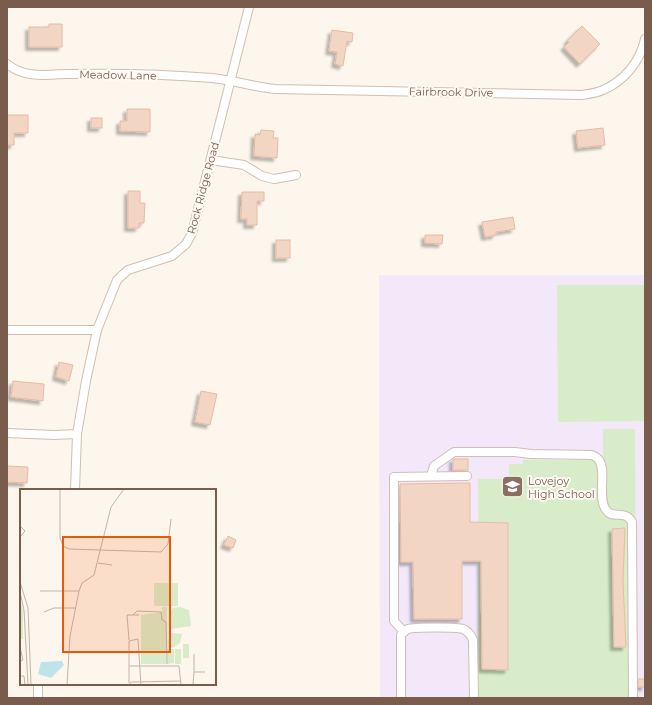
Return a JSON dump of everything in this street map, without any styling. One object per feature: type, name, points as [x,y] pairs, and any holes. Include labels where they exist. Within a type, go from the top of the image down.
[{"type":"street","name":"Rock Ridge Road","points":[[75,489],[77,434],[97,330],[117,280],[128,270],[172,256],[186,244],[192,234],[249,7]]},
{"type":"street","name":"Fairbrook Drive","points":[[231,81],[261,88],[275,89],[582,95],[602,91],[618,82],[637,61],[645,39]]},
{"type":"street","name":"Meadow Lane","points":[[7,64],[17,70],[34,76],[66,74],[145,75],[212,78],[231,81]]},
{"type":"street","points":[[211,160],[244,165],[262,176],[274,179],[296,175]]},
{"type":"street","points":[[7,330],[97,330]]},
{"type":"street","points":[[7,433],[54,435],[77,434]]},
{"type":"street","points":[[431,476],[434,466],[454,452],[592,454],[599,460],[602,466],[602,500],[606,510],[613,514],[625,515],[629,517],[632,522],[633,698]]},
{"type":"street","points":[[404,632],[394,621],[394,477],[467,476]]},
{"type":"street","points":[[401,698],[400,638],[404,632],[410,628],[460,628],[468,632],[473,640],[474,698]]},
{"type":"street","points":[[38,685],[38,698]]},
{"type":"shaded area","name":"Lovejoy High School","points":[[379,275],[645,275],[645,698],[380,698]]},
{"type":"green space","points":[[557,285],[645,285],[645,421],[558,422]]},
{"type":"green space","points":[[603,429],[635,429],[636,599],[631,698],[479,698],[478,479],[509,479],[509,464],[523,464],[523,460],[603,460]]},
{"type":"building","points":[[49,24],[62,24],[62,47],[29,47],[29,27],[49,27]]},
{"type":"building","points":[[582,26],[600,44],[580,64],[564,47],[569,42],[567,41]]},
{"type":"building","points":[[332,30],[353,33],[352,42],[347,41],[343,66],[335,64],[337,52],[329,51]]},
{"type":"building","points":[[127,109],[150,109],[150,132],[120,131],[120,121],[127,121]]},
{"type":"building","points":[[7,115],[28,115],[28,133],[14,133],[14,145],[7,145]]},
{"type":"building","points":[[91,118],[102,118],[102,128],[91,128]]},
{"type":"building","points":[[603,128],[605,145],[578,148],[576,131]]},
{"type":"building","points":[[261,130],[274,131],[273,138],[278,138],[277,158],[254,156],[255,134],[260,135]]},
{"type":"building","points":[[128,191],[140,191],[140,203],[145,203],[144,223],[139,223],[139,228],[128,228]]},
{"type":"building","points":[[242,192],[264,192],[264,201],[257,201],[257,225],[247,225],[247,219],[241,219]]},
{"type":"building","points":[[513,217],[515,229],[496,232],[496,235],[485,237],[482,222]]},
{"type":"building","points":[[425,235],[443,235],[442,244],[425,243]]},
{"type":"building","points":[[276,240],[290,240],[290,258],[276,258]]},
{"type":"building","points":[[59,362],[73,365],[69,381],[56,377]]},
{"type":"building","points":[[13,381],[44,384],[43,401],[11,397]]},
{"type":"building","points":[[201,391],[217,394],[210,425],[195,422]]},
{"type":"building","points":[[453,459],[468,459],[468,470],[453,470]]},
{"type":"building","points":[[7,466],[28,467],[27,483],[7,482]]},
{"type":"building","points":[[470,483],[470,522],[508,523],[508,670],[482,669],[481,561],[462,561],[462,619],[414,619],[413,562],[401,562],[400,484]]},
{"type":"building","points":[[625,528],[623,581],[626,647],[614,647],[612,529]]},
{"type":"building","points":[[228,536],[236,540],[233,548],[224,545]]},
{"type":"building","points":[[638,679],[645,679],[645,687],[638,687]]},
{"type":"place","name":"Lovejoy High School","points":[[512,487]]}]
